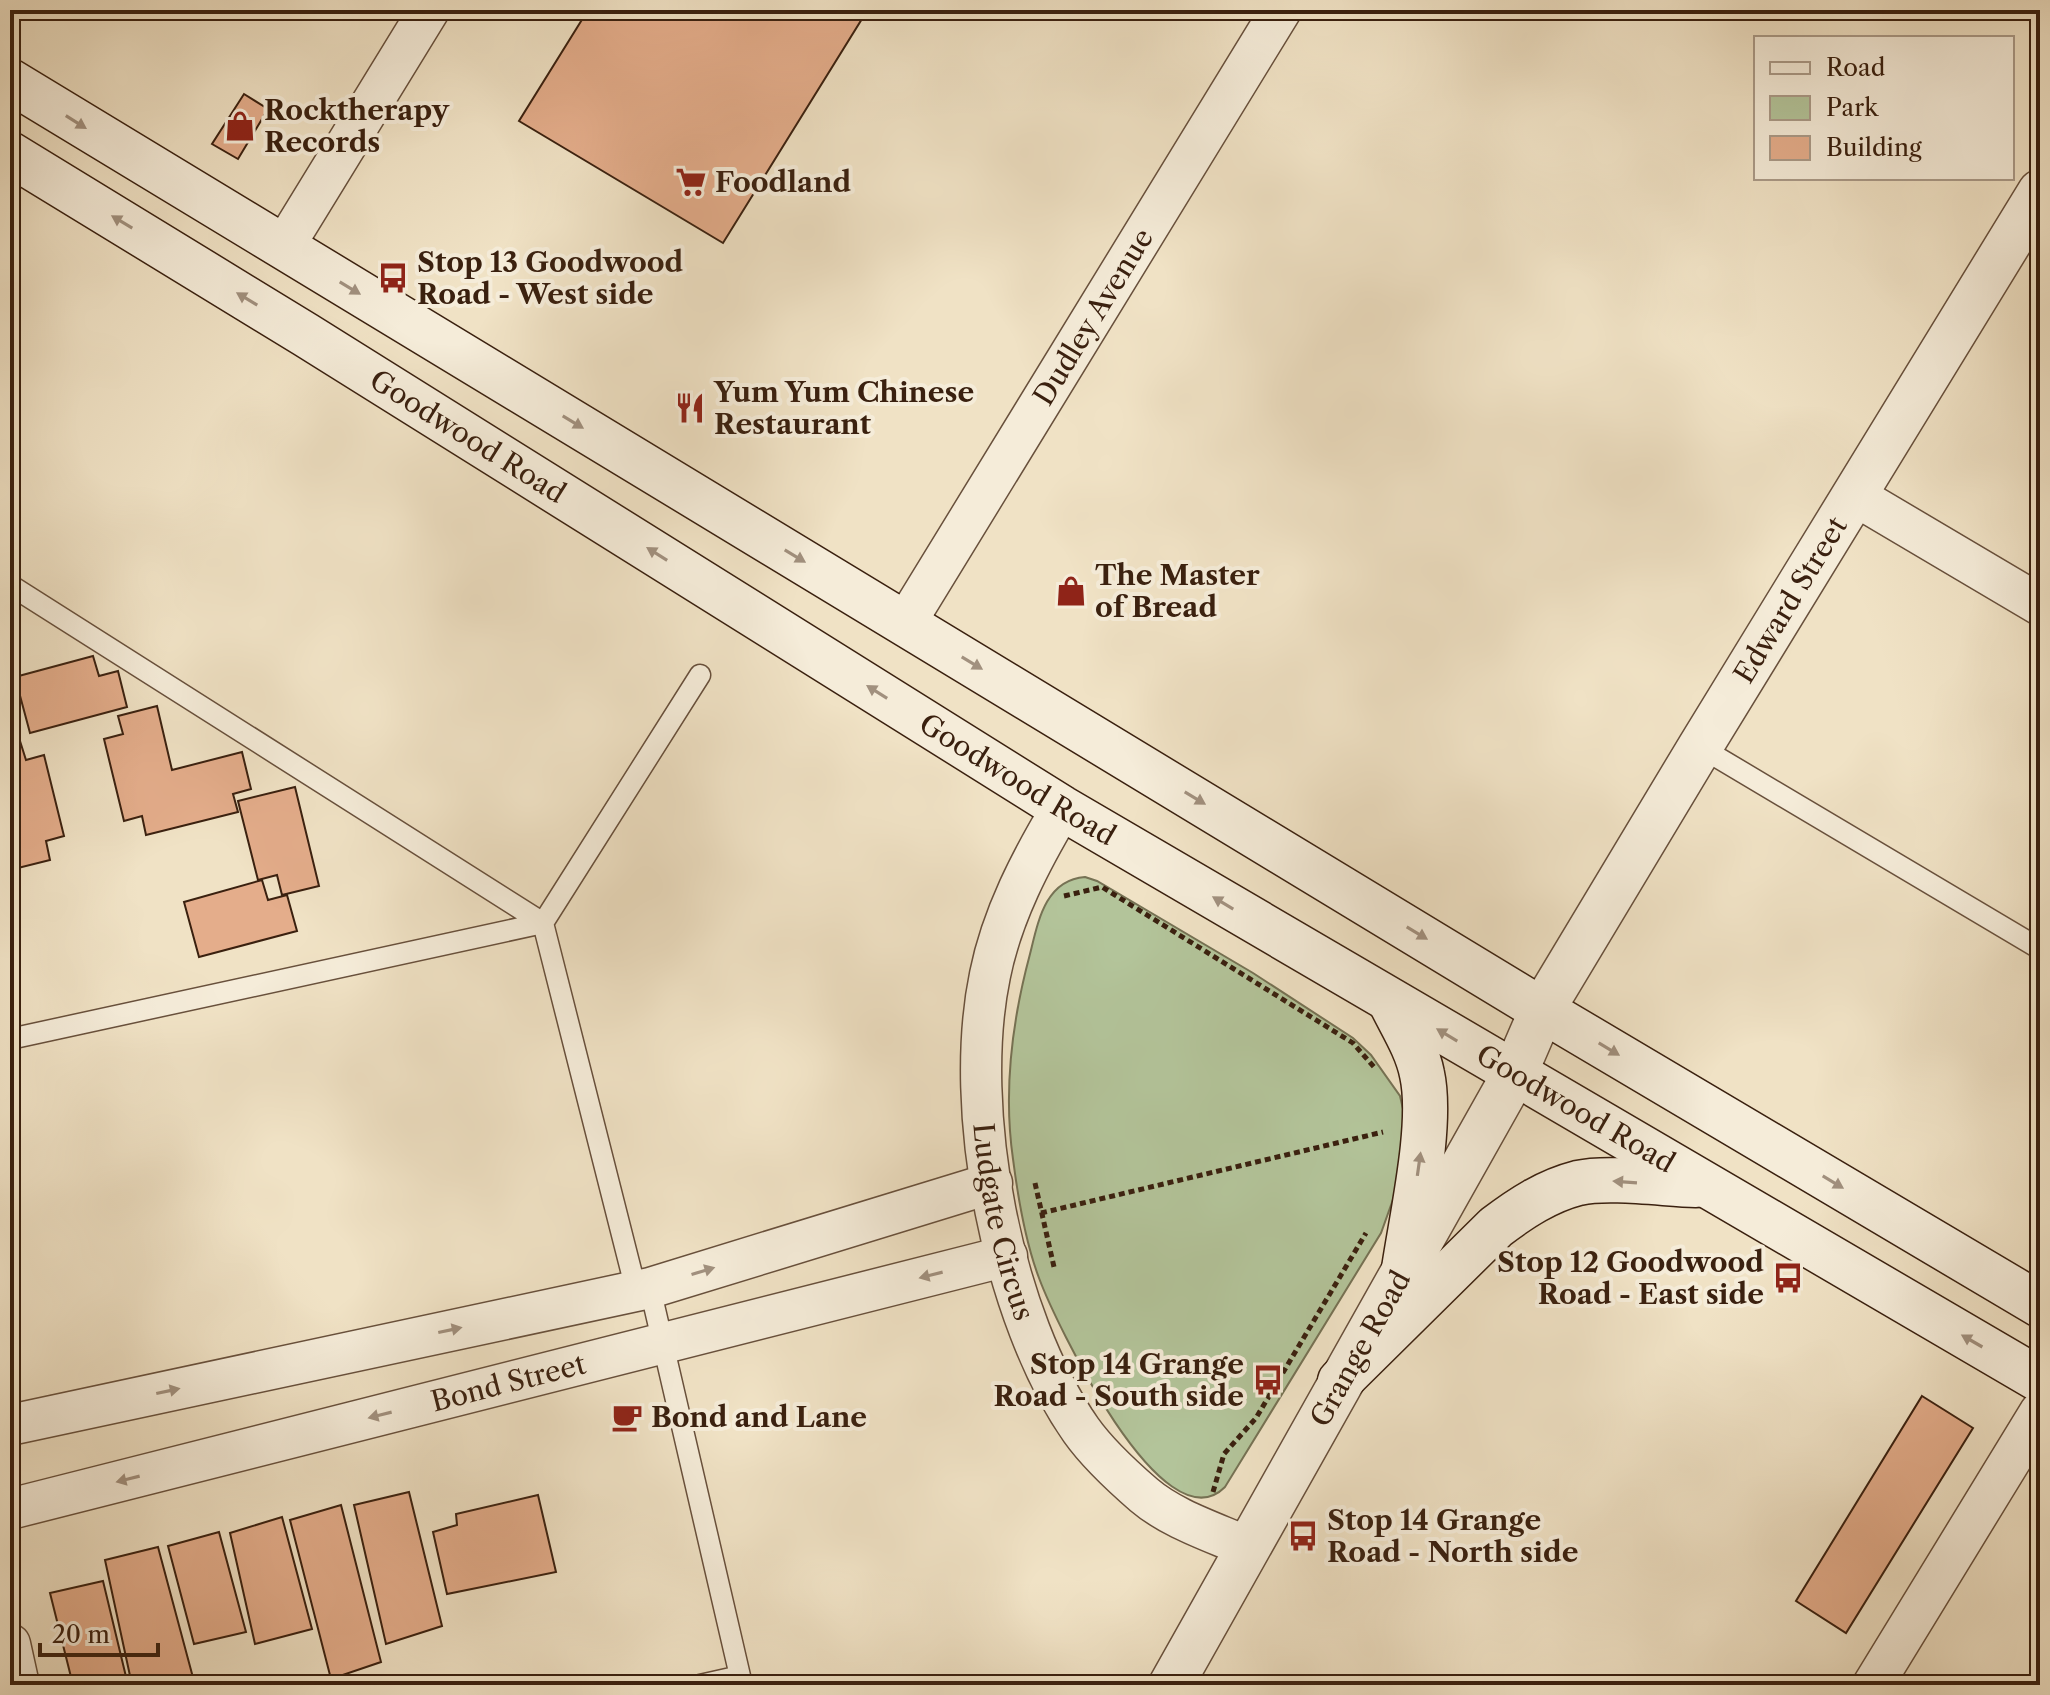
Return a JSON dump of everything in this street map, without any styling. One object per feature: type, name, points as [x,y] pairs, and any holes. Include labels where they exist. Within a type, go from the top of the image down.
[{"type":"main road","points":[[10,81],[1542,1010],[2040,1305]]},
{"type":"main road","name":"Goodwood Road","points":[[10,154],[306,335],[1062,808],[2040,1380]]},
{"type":"main road","name":"Edward Street","points":[[1542,1010],[2040,192]]},
{"type":"main road","points":[[188,263],[283,248]]},
{"type":"main road","points":[[283,248],[306,335]]},
{"type":"main road","points":[[1390,1001],[1415,1051],[1425,1097],[1424,1129],[1404,1269]]},
{"type":"main road","name":"Grange Road","points":[[1171,1685],[1514,1075],[1542,1010]]},
{"type":"main road","points":[[1340,1381],[1496,1227],[1522,1207],[1580,1183],[1605,1181],[1703,1185]]},
{"type":"street","points":[[283,248],[429,10]]},
{"type":"street","name":"Dudley Avenue","points":[[906,622],[1281,10]]},
{"type":"street","points":[[1854,495],[2040,605]]},
{"type":"street","name":"Ludgate Circus","points":[[1062,808],[1034,855],[1010,909],[990,973],[980,1046],[981,1110],[1007,1256],[1023,1313],[1054,1387],[1082,1432],[1147,1498],[1247,1547]]},
{"type":"street","points":[[10,1425],[643,1289],[992,1183]]},
{"type":"street","name":"Bond Street","points":[[10,1509],[1007,1256]]},
{"type":"street","points":[[1873,1685],[2040,1412]]},
{"type":"street","points":[[10,1644],[19,1685]]},
{"type":"lane","points":[[10,585],[543,923],[643,1289],[663,1343],[740,1676],[700,1685]]},
{"type":"lane","points":[[10,1039],[543,923],[700,675]]},
{"type":"lane","points":[[1700,747],[2040,949]]},
{"type":"path","points":[[1064,896],[1102,887],[1353,1043],[1382,1077]]},
{"type":"path","points":[[1041,1213],[1384,1132],[1384,1147]]},
{"type":"path","points":[[1203,1527],[1224,1454],[1256,1418],[1373,1221]]},
{"type":"green space","points":[[1085,877],[1097,881],[1253,973],[1353,1038],[1371,1055],[1400,1096],[1406,1122],[1405,1166],[1381,1233],[1225,1487],[1200,1498],[1172,1487],[1143,1459],[1115,1422],[1066,1338],[1049,1302],[1030,1249],[1020,1204],[1009,1107],[1011,1056],[1018,1005],[1040,916],[1052,894],[1061,886]]},
{"type":"building","name":"Foodland","points":[[588,10],[859,10],[865,14],[723,243],[519,121]]},
{"type":"building","name":"Rocktherapy Records","points":[[244,94],[268,109],[238,159],[212,144]]},
{"type":"building","points":[[93,656],[99,676],[118,671],[127,707],[30,733],[15,677]]},
{"type":"building","points":[[157,706],[172,770],[242,752],[251,789],[233,794],[238,812],[146,835],[142,816],[124,821],[104,739],[123,734],[118,716]]},
{"type":"building","points":[[20,741],[26,760],[44,755],[64,836],[46,841],[50,860],[10,870],[10,743]]},
{"type":"building","points":[[295,787],[319,886],[282,895],[277,875],[258,880],[238,801]]},
{"type":"building","points":[[262,880],[268,900],[287,895],[297,931],[199,957],[184,902]]},
{"type":"building","points":[[1922,1396],[1973,1428],[1846,1633],[1796,1601]]},
{"type":"building","points":[[409,1492],[442,1626],[386,1644],[354,1505]]},
{"type":"building","points":[[538,1495],[556,1572],[447,1594],[433,1532],[457,1525],[456,1514]]},
{"type":"building","points":[[341,1505],[381,1662],[331,1679],[290,1520]]},
{"type":"building","points":[[282,1517],[312,1629],[255,1644],[230,1533]]},
{"type":"building","points":[[219,1532],[246,1632],[194,1644],[168,1546]]},
{"type":"building","points":[[158,1547],[195,1685],[132,1685],[105,1560]]},
{"type":"building","points":[[103,1581],[128,1685],[73,1685],[50,1593]]},
{"type":"place","name":"Rocktherapy Records","points":[[240,126]]},
{"type":"place","name":"Foodland","points":[[691,182]]},
{"type":"place","name":"Stop 13 Goodwood Road - West side","points":[[393,278]]},
{"type":"place","name":"Yum Yum Chinese Restaurant","points":[[690,408]]},
{"type":"place","name":"The Master of Bread","points":[[1071,591]]},
{"type":"place","name":"Stop 12 Goodwood Road - East side","points":[[1788,1278]]},
{"type":"place","name":"Stop 14 Grange Road - South side","points":[[1268,1380]]},
{"type":"place","name":"Bond and Lane","points":[[627,1417]]},
{"type":"place","name":"Stop 14 Grange Road - North side","points":[[1303,1536]]}]
